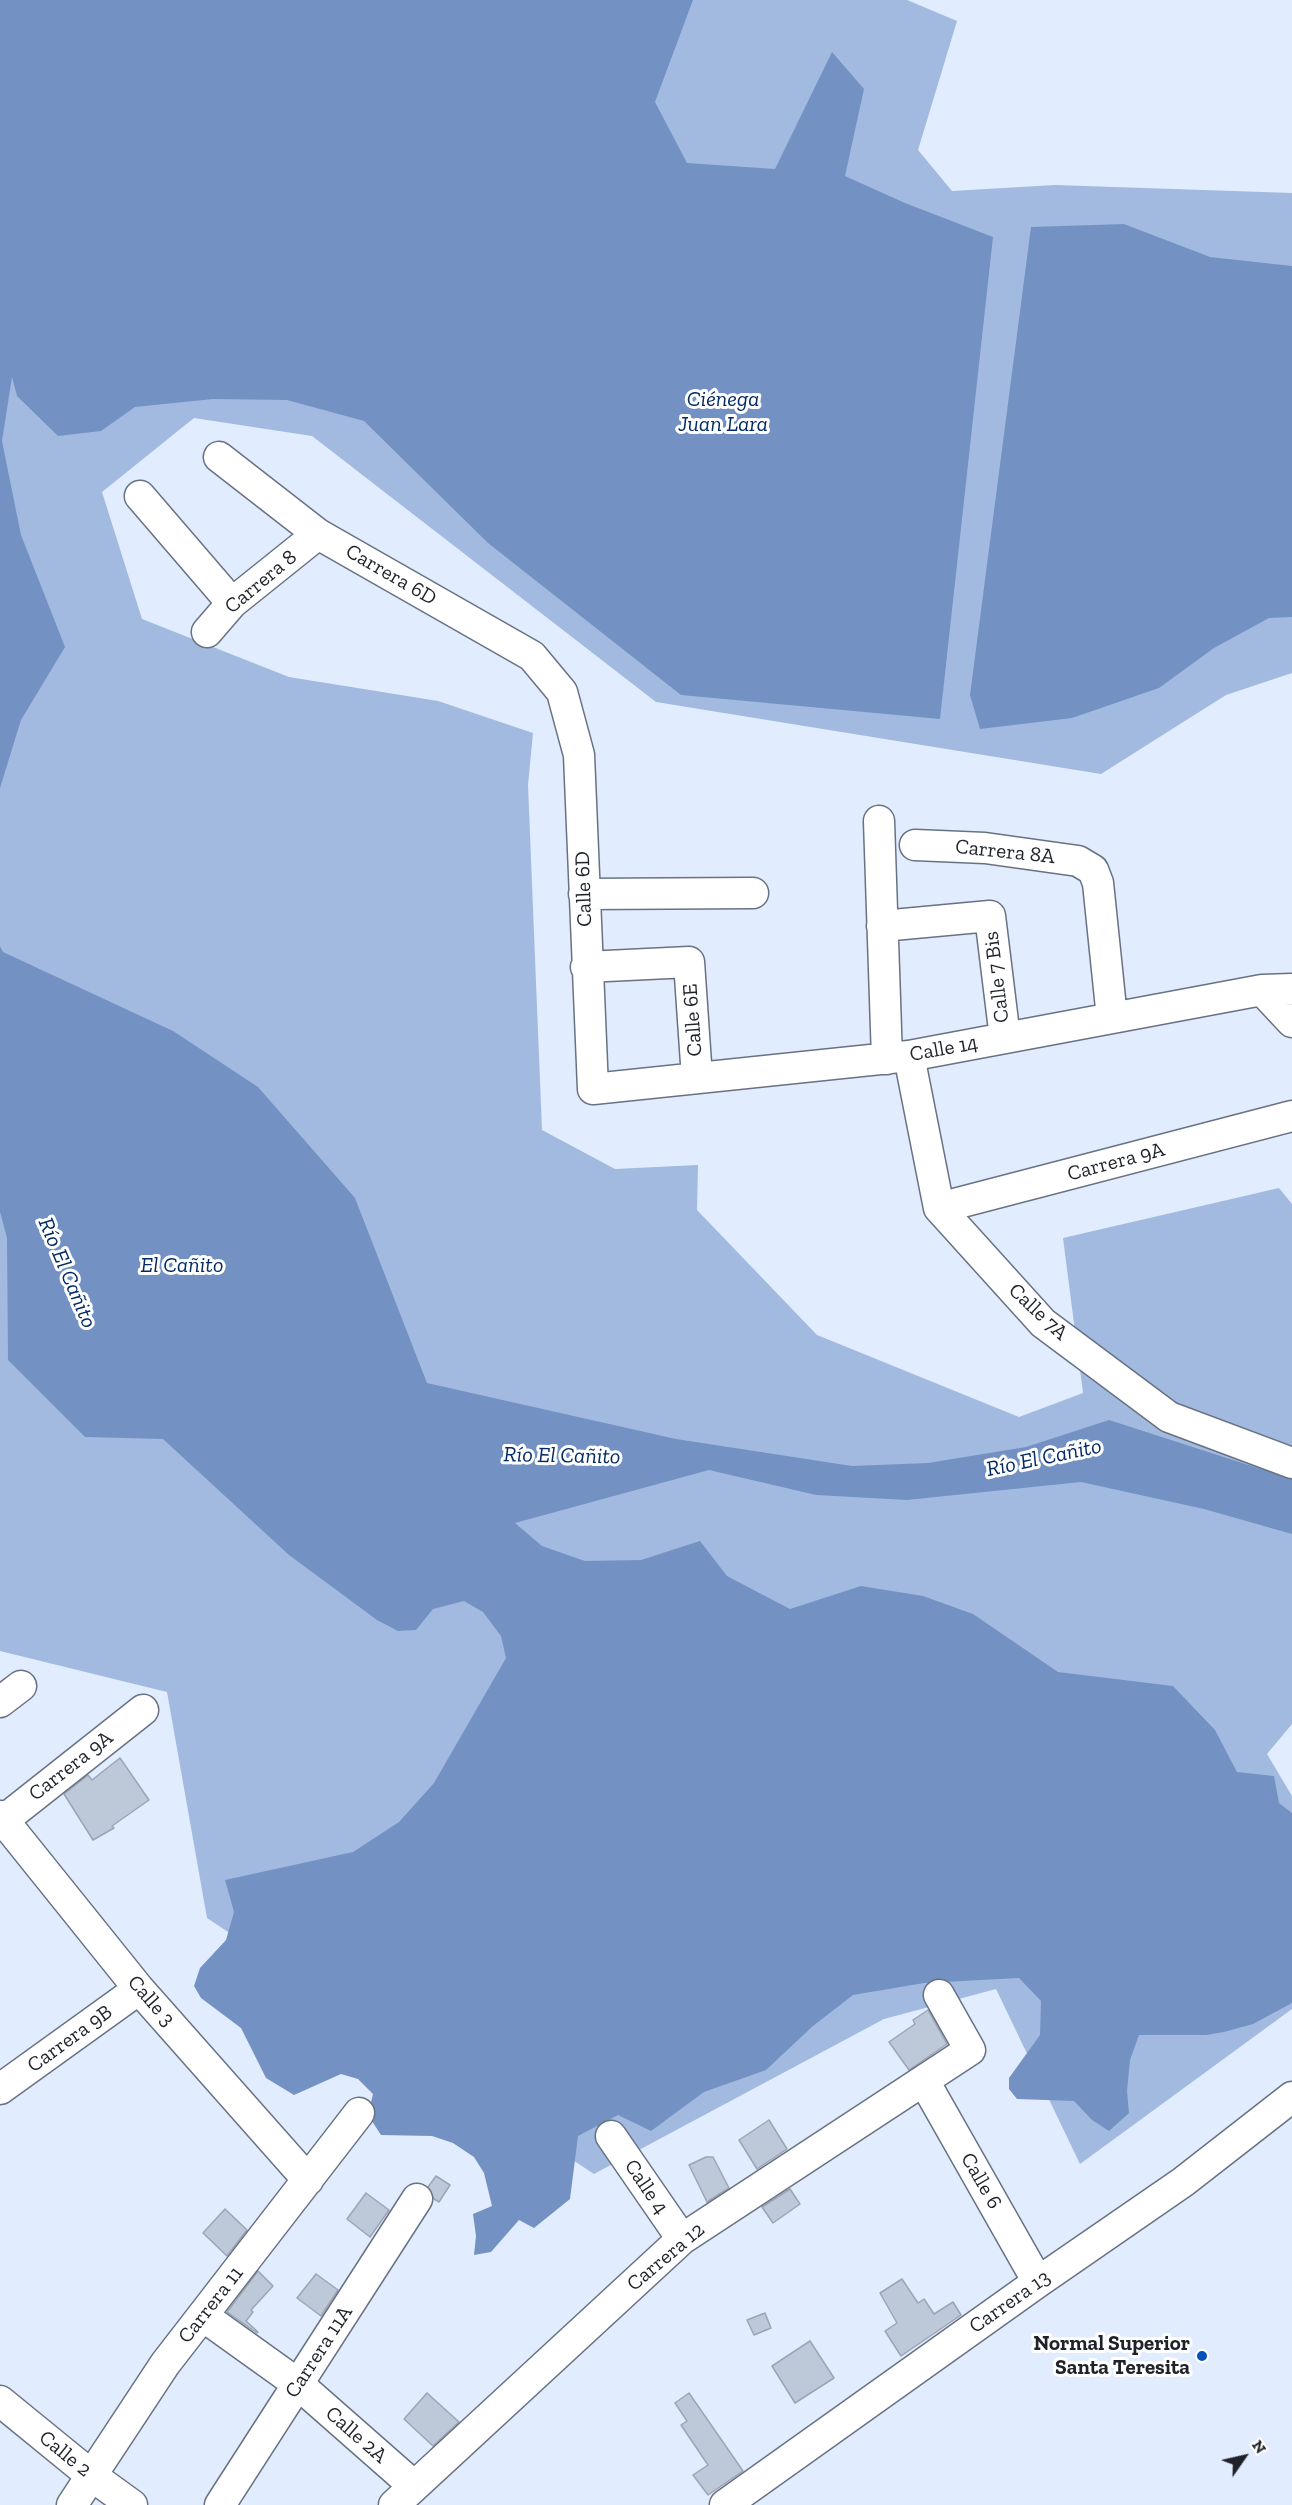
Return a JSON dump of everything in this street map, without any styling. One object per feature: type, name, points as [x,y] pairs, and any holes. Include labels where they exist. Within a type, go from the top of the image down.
[{"type":"street","name":"Carrera 6D","points":[[219,457],[318,534],[532,656],[562,692]]},
{"type":"street","points":[[140,496],[232,603]]},
{"type":"street","name":"Carrera 8","points":[[207,632],[232,603],[318,534]]},
{"type":"street","name":"Calle 6D","points":[[562,692],[579,755],[586,967],[593,1089]]},
{"type":"street","points":[[879,821],[882,926],[898,1057],[939,1208]]},
{"type":"street","name":"Carrera 8A","points":[[915,844],[986,848],[1078,861],[1093,870],[1098,882],[1112,1018]]},
{"type":"street","points":[[584,894],[753,893]]},
{"type":"street","name":"Calle 7 Bis","points":[[882,926],[990,916],[1005,1038]]},
{"type":"street","name":"Calle 6E","points":[[586,967],[689,962],[697,1078]]},
{"type":"street","name":"Calle 14","points":[[593,1089],[898,1057],[1262,990],[1292,989]]},
{"type":"street","points":[[1262,990],[1292,1022]]},
{"type":"street","name":"Carrera 9A","points":[[939,1208],[1292,1116]]},
{"type":"street","name":"Calle 7A","points":[[939,1208],[1043,1323],[1169,1417],[1292,1463]]},
{"type":"street","name":"Carrera 9A","points":[[1,1820],[143,1710]]},
{"type":"street","name":"Calle 3","points":[[1,1820],[139,1989],[308,2180]]},
{"type":"street","name":"Carrera 9B","points":[[0,2089],[139,1989]]},
{"type":"street","name":"Carrera 12","points":[[404,2495],[682,2239],[970,2050],[939,1995]]},
{"type":"street","name":"Calle 6","points":[[924,2081],[1038,2282]]},
{"type":"street","name":"Carrera 13","points":[[725,2505],[1038,2282],[1183,2182],[1292,2097]]},
{"type":"street","name":"Carrera 11","points":[[72,2505],[165,2364],[359,2113]]},
{"type":"street","name":"Calle 4","points":[[611,2136],[682,2239]]},
{"type":"street","name":"Carrera 11A","points":[[220,2505],[417,2199]]},
{"type":"street","name":"Calle 2A","points":[[203,2316],[298,2384],[404,2495]]},
{"type":"street","name":"Calle 2","points":[[0,2401],[92,2476],[132,2505]]},
{"type":"shaded area","points":[[0,0],[907,0],[957,21],[918,150],[952,191],[1055,185],[1292,193],[1292,673],[1226,695],[1101,774],[656,702],[312,436],[194,418],[102,492],[142,619],[289,677],[438,701],[533,733],[528,785],[542,1130],[615,1169],[698,1165],[697,1210],[817,1335],[1019,1417],[1083,1393],[1063,1238],[1279,1188],[1292,1204],[1292,1724],[1267,1754],[1292,1796],[1292,2009],[1080,2164],[996,1989],[884,2019],[594,2174],[207,1918],[167,1692],[0,1651]]},
{"type":"water","name":"Ciénega Juan Lara","points":[[0,0],[693,0],[655,102],[687,163],[775,169],[832,52],[864,89],[845,176],[905,203],[993,237],[940,719],[681,695],[488,543],[364,421],[287,400],[213,399],[135,407],[101,431],[58,436],[17,396],[12,377],[2,441],[21,535],[65,647],[21,720],[0,788]]},
{"type":"water","points":[[1124,224],[1210,257],[1292,266],[1292,617],[1269,618],[1214,648],[1159,688],[1072,718],[980,729],[970,695],[1031,227]]},
{"type":"water","points":[[0,946],[3,952],[173,1031],[258,1087],[355,1198],[427,1383],[676,1439],[852,1466],[928,1463],[1026,1447],[1109,1420],[1292,1479],[1292,1534],[1204,1509],[1081,1482],[907,1500],[816,1495],[709,1470],[515,1523],[542,1546],[585,1561],[641,1560],[700,1541],[727,1576],[790,1609],[861,1586],[923,1596],[973,1614],[1058,1672],[1173,1686],[1215,1730],[1237,1772],[1274,1776],[1279,1803],[1292,1813],[1292,2003],[1253,2024],[1224,2032],[1206,2035],[1139,2035],[1130,2060],[1127,2091],[1129,2113],[1109,2131],[1092,2120],[1074,2101],[1017,2099],[1009,2089],[1009,2078],[1040,2035],[1041,2001],[1019,1978],[924,1983],[853,1995],[813,2026],[766,2070],[704,2092],[651,2131],[618,2115],[578,2136],[570,2199],[534,2228],[519,2220],[491,2252],[474,2255],[476,2236],[473,2214],[492,2206],[484,2173],[474,2157],[453,2143],[432,2136],[381,2135],[368,2115],[373,2094],[358,2079],[341,2074],[294,2095],[266,2078],[241,2028],[201,1998],[194,1986],[200,1968],[226,1940],[234,1912],[225,1880],[353,1852],[399,1822],[434,1783],[506,1658],[501,1636],[483,1612],[464,1601],[433,1609],[416,1630],[398,1631],[377,1620],[289,1555],[163,1439],[85,1437],[8,1360],[7,1238],[0,1212]]},
{"type":"building","points":[[120,1758],[149,1800],[112,1826],[114,1828],[93,1840],[64,1794],[88,1775],[92,1780]]},
{"type":"building","points":[[928,2010],[947,2044],[909,2070],[889,2042],[915,2024],[913,2020]]},
{"type":"building","points":[[769,2120],[787,2149],[757,2169],[739,2140]]},
{"type":"building","points":[[706,2157],[713,2157],[729,2188],[707,2202],[689,2165]]},
{"type":"building","points":[[436,2176],[450,2185],[439,2202],[434,2199],[428,2187]]},
{"type":"building","points":[[790,2189],[800,2204],[773,2223],[762,2207]]},
{"type":"building","points":[[366,2193],[389,2210],[370,2237],[347,2219]]},
{"type":"building","points":[[225,2209],[247,2230],[227,2256],[203,2233]]},
{"type":"building","points":[[258,2271],[273,2286],[251,2310],[253,2312],[246,2321],[257,2333],[227,2312]]},
{"type":"building","points":[[316,2274],[338,2290],[321,2316],[297,2298]]},
{"type":"building","points":[[902,2279],[918,2303],[924,2299],[934,2314],[953,2302],[961,2315],[901,2356],[885,2331],[897,2323],[880,2293]]},
{"type":"building","points":[[765,2313],[771,2328],[754,2335],[747,2320]]},
{"type":"building","points":[[810,2341],[834,2378],[795,2403],[772,2366]]},
{"type":"building","points":[[427,2393],[459,2422],[433,2446],[404,2419]]},
{"type":"building","points":[[689,2393],[743,2471],[708,2495],[693,2475],[708,2465],[681,2425],[687,2421],[675,2403]]},
{"type":"place","name":"Normal Superior Santa Teresita","points":[[1202,2356]]},
{"type":"water label","name":"El Cañito","points":[[182,1266]]},
{"type":"water label","name":"Río El Cañito","points":[[67,1273]]},
{"type":"water label","name":"Río El Cañito","points":[[562,1456]]},
{"type":"water label","name":"Río El Cañito","points":[[1044,1458]]}]
